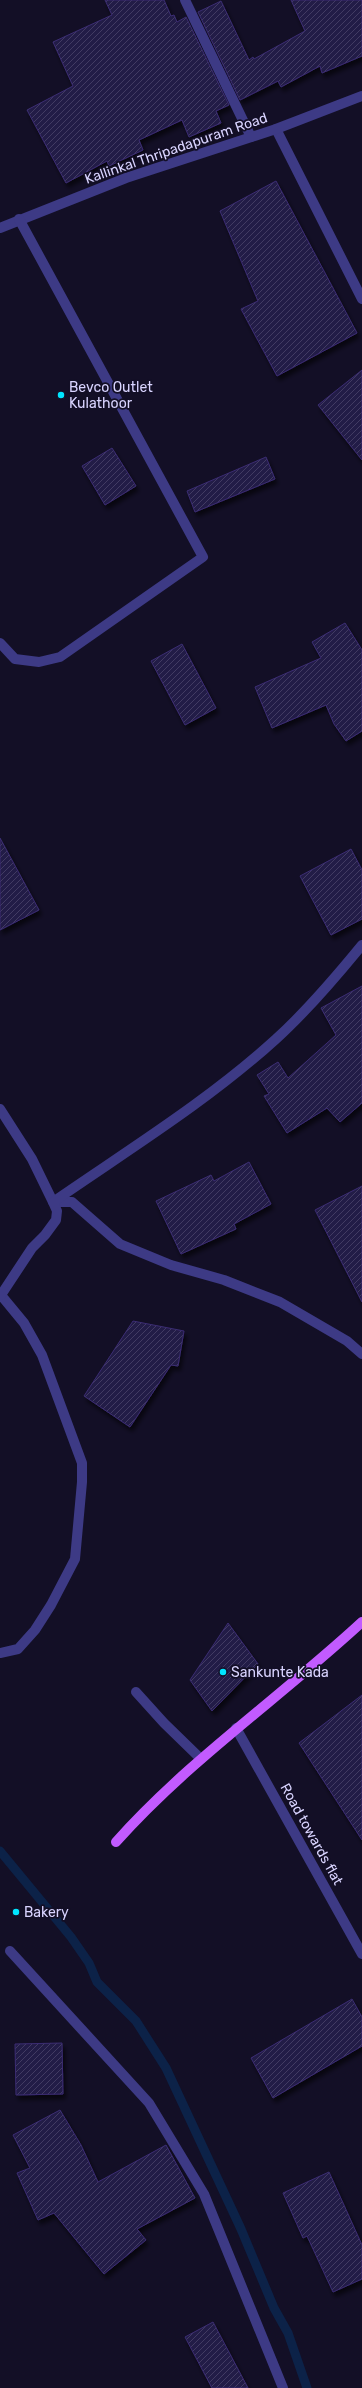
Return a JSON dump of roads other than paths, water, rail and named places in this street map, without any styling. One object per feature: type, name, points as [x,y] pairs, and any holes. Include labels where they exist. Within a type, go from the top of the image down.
[{"type":"main road","points":[[116,1842],[149,1805],[236,1728],[327,1654],[362,1622]]},
{"type":"street","points":[[185,0],[251,137]]},
{"type":"street","name":"Kallinkal Thripadapuram Road","points":[[0,228],[126,178],[276,129],[362,96]]},
{"type":"street","points":[[276,129],[362,299]]},
{"type":"street","points":[[0,643],[15,659],[39,662],[60,657],[203,557],[19,220]]},
{"type":"street","points":[[53,1202],[230,1078],[276,1038],[332,981],[362,945]]},
{"type":"street","points":[[0,1109],[32,1159],[57,1211],[56,1220],[28,1254],[1,1294],[24,1323],[42,1355],[82,1463],[82,1482],[75,1559],[51,1605],[35,1630],[18,1649],[0,1653]]},
{"type":"street","points":[[53,1202],[72,1202],[120,1244],[171,1265],[224,1280],[280,1302],[347,1341],[362,1354]]},
{"type":"street","points":[[136,1692],[164,1723],[201,1759]]},
{"type":"street","name":"Road towards flat","points":[[236,1728],[362,1954]]},
{"type":"street","points":[[10,1951],[148,2103],[204,2194],[283,2388]]},
{"type":"waterway","points":[[0,1851],[71,1937],[89,1963],[97,1982],[136,2021],[166,2068],[241,2229],[274,2308],[288,2333],[307,2388]]},
{"type":"place","name":"Bevco Outlet Kulathoor","points":[[61,395]]},
{"type":"place","name":"Sankunte Kada","points":[[223,1672]]},
{"type":"place","name":"Bakery","points":[[16,1912]]}]
